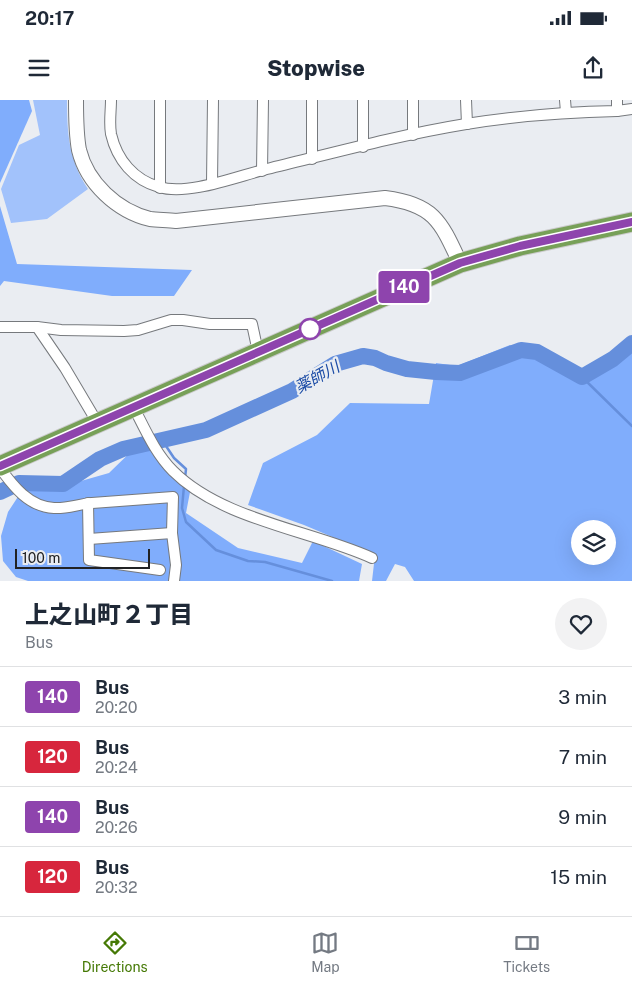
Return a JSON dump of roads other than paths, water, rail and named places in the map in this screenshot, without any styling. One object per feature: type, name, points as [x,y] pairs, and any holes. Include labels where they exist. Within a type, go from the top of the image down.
[{"type":"highway","points":[[0,467],[133,406],[460,263],[520,246],[632,222]]},
{"type":"street","points":[[76,100],[79,150],[87,169],[100,189],[132,213],[151,219],[176,221],[385,198],[401,200],[420,206],[436,219],[447,236],[460,263]]},
{"type":"street","points":[[111,100],[111,133],[119,156],[126,167],[138,177],[160,188],[174,190],[212,183],[466,124],[617,105],[632,109]]},
{"type":"street","points":[[160,100],[160,188]]},
{"type":"street","points":[[212,183],[213,100]]},
{"type":"street","points":[[262,171],[263,100]]},
{"type":"street","points":[[312,100],[312,159]]},
{"type":"street","points":[[363,100],[363,147]]},
{"type":"street","points":[[413,100],[413,135]]},
{"type":"street","points":[[466,100],[466,124]]},
{"type":"street","points":[[565,100],[566,112]]},
{"type":"street","points":[[0,327],[124,331],[138,330],[171,320],[210,324],[252,324],[258,352]]},
{"type":"street","points":[[37,327],[65,368],[97,422]]},
{"type":"street","points":[[133,406],[154,447],[173,471],[195,490],[239,511],[284,528],[354,550],[372,558]]},
{"type":"street","points":[[0,467],[14,488],[26,498],[37,504],[53,508],[88,503],[173,497],[172,533],[176,565],[174,581]]},
{"type":"street","points":[[88,503],[89,560],[160,570]]},
{"type":"street","points":[[89,539],[172,533]]},
{"type":"waterway","name":"薬師川","points":[[0,492],[19,483],[63,484],[100,459],[123,449],[206,430],[292,391],[335,364],[363,356],[407,369],[460,373],[521,350],[537,352],[582,377],[613,359],[632,343]]},
{"type":"waterway","points":[[582,377],[632,426]]},
{"type":"waterway","points":[[162,440],[174,458],[186,469],[185,478]]},
{"type":"waterway","points":[[184,486],[182,508],[186,522],[216,550],[248,561],[265,562],[332,581]]}]
